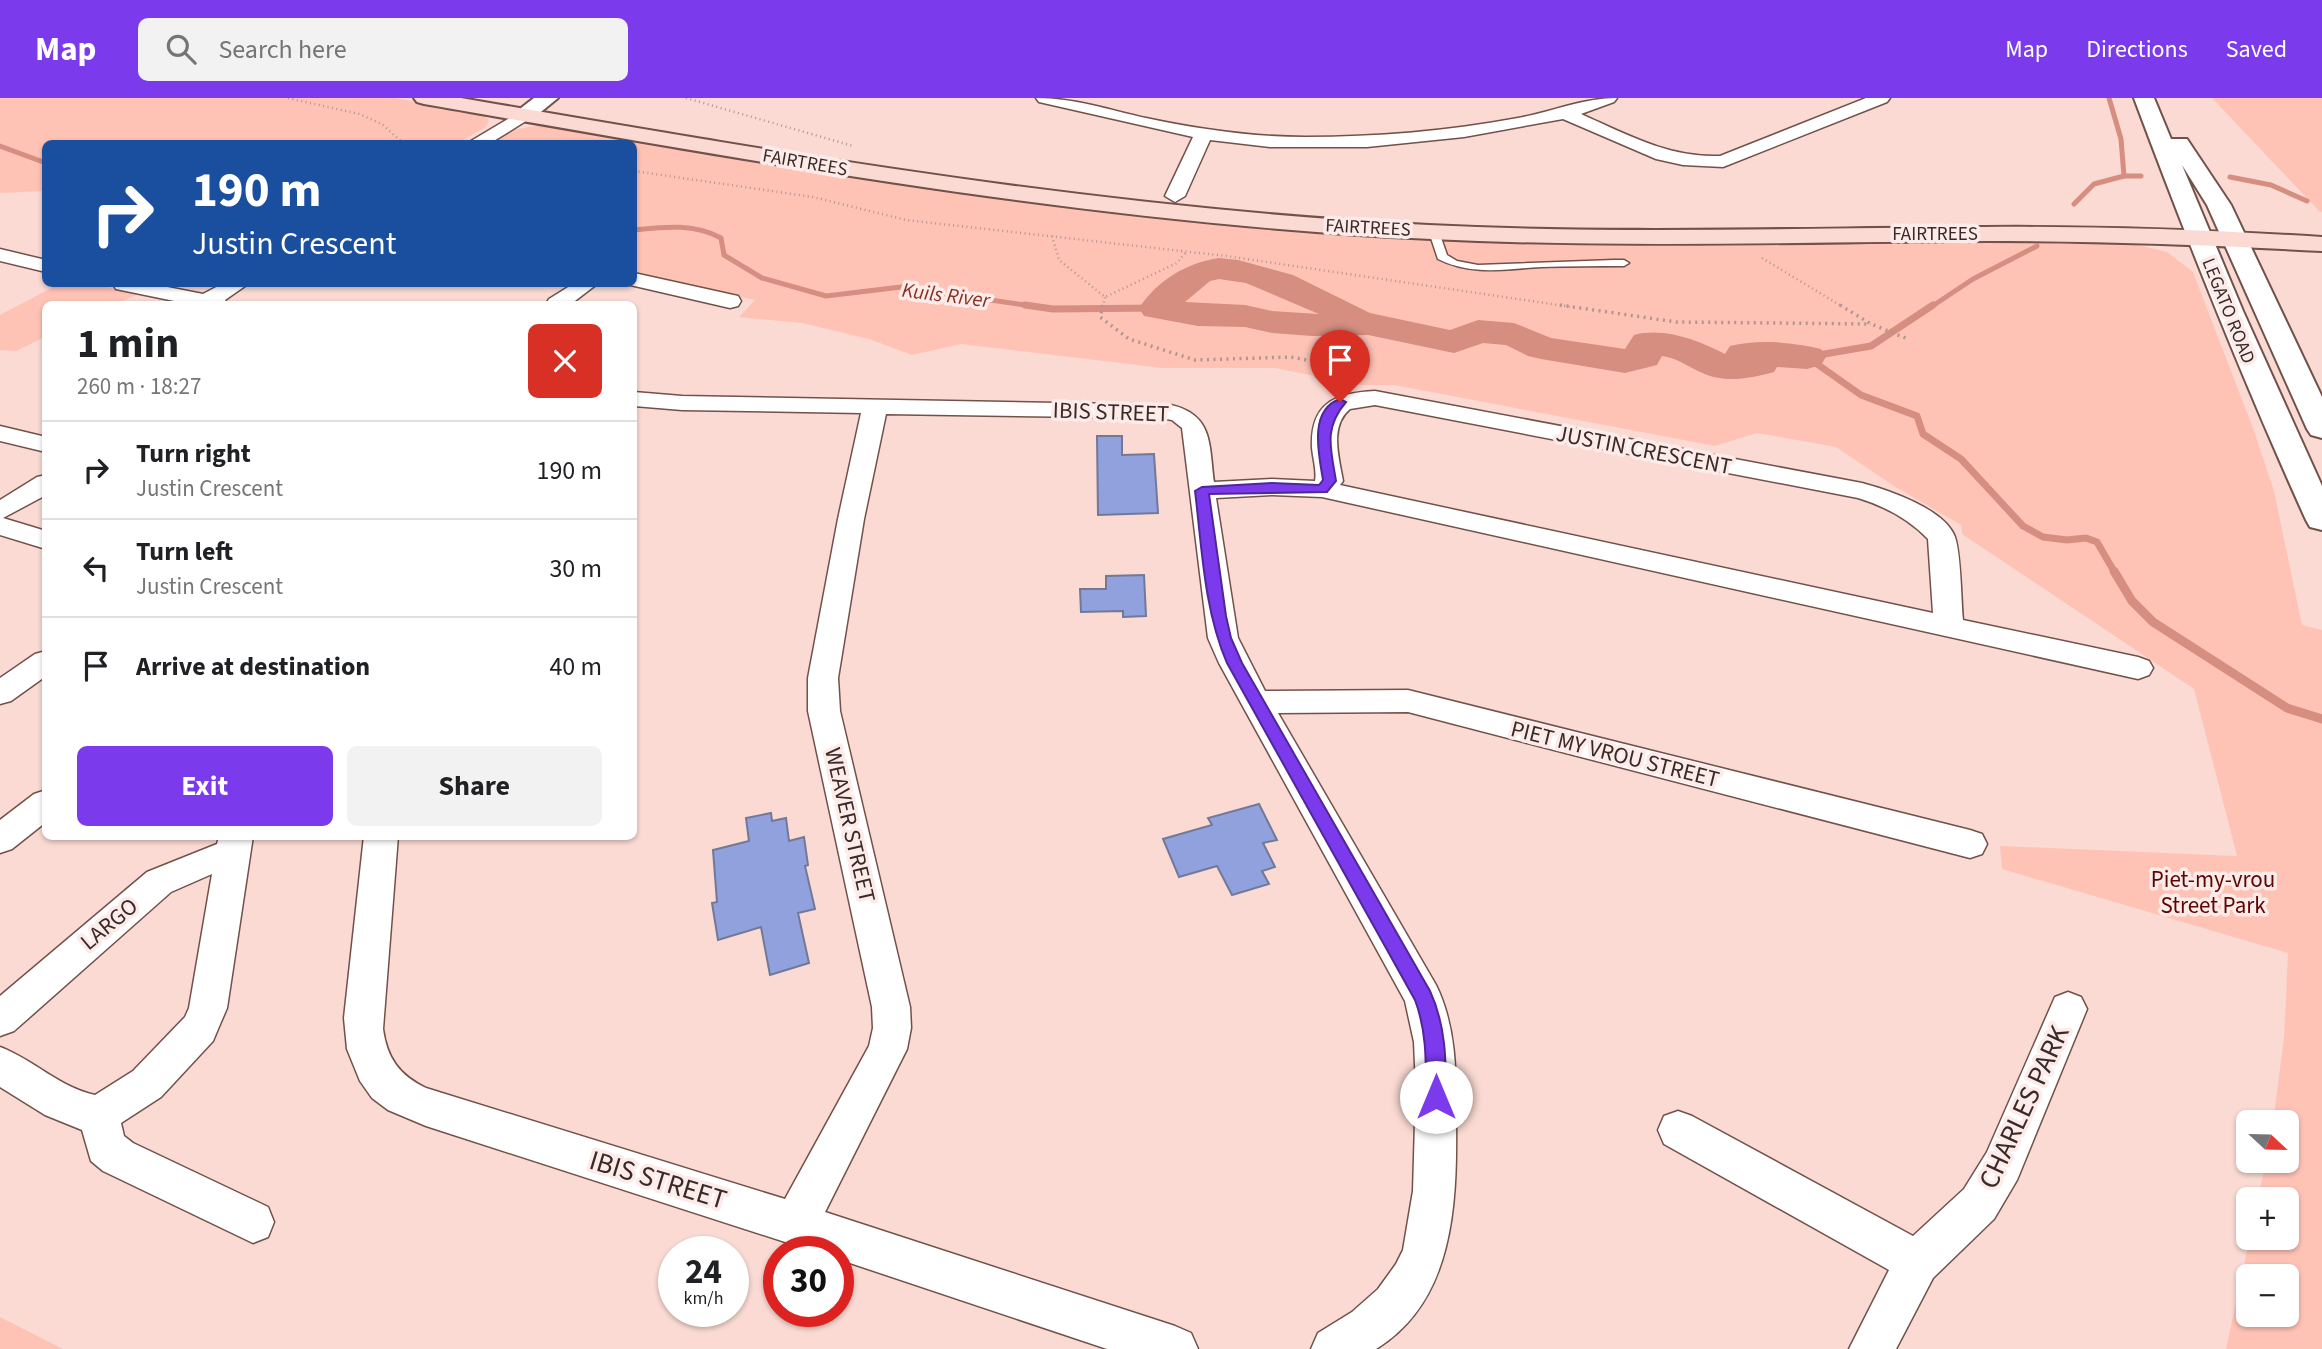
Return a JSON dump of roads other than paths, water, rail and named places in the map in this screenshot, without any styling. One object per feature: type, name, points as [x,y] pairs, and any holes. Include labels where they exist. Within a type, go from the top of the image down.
[{"type":"main road","name":"FAIRTREES","points":[[424,98],[532,103],[1061,186],[1333,210],[1563,220],[2098,218],[2231,231],[2322,230]]},
{"type":"main road","name":"FAIRTREES","points":[[532,103],[869,174],[1249,220],[1535,236],[1726,237],[2101,233],[2194,229]]},
{"type":"main road","name":"FAIRTREES","points":[[2231,231],[2322,244]]},
{"type":"street","points":[[1045,98],[1078,101],[1205,134],[1305,142],[1389,140],[1489,128],[1565,113],[1608,98]]},
{"type":"street","points":[[1565,113],[1666,156],[1710,163],[1723,161],[1881,98]]},
{"type":"street","name":"LEGATO ROAD","points":[[2147,98],[2194,229],[2263,395],[2322,520]]},
{"type":"street","name":"LEGATO ROAD","points":[[2147,98],[2219,205],[2322,429]]},
{"type":"street","points":[[481,140],[532,103]]},
{"type":"street","points":[[1175,197],[1205,134]]},
{"type":"street","points":[[0,256],[39,264]]},
{"type":"street","points":[[0,281],[39,264]]},
{"type":"street","points":[[637,280],[730,301]]},
{"type":"street","points":[[138,287],[202,301]]},
{"type":"street","points":[[214,301],[233,287]]},
{"type":"street","points":[[561,301],[582,287]]},
{"type":"street","name":"JUSTIN CRESCENT","points":[[1322,489],[1330,481],[1323,435],[1332,409],[1340,402],[1375,398],[1862,491],[1900,505],[1933,528],[1941,537],[1950,626]]},
{"type":"street","name":"IBIS STREET","points":[[637,399],[682,403],[1161,411],[1186,417],[1194,428],[1223,638],[1256,702],[1423,997],[1432,1020],[1436,1050],[1435,1191],[1432,1228],[1422,1263],[1405,1294],[1386,1315],[1360,1336],[1334,1349]]},
{"type":"street","name":"WEAVER STREET","points":[[796,1223],[888,1049],[892,1028],[891,1007],[823,700],[823,678],[846,545],[875,407]]},
{"type":"street","points":[[0,433],[42,444]]},
{"type":"street","points":[[0,511],[42,485]]},
{"type":"street","points":[[1202,491],[1272,487],[1322,489],[2138,668]]},
{"type":"street","points":[[0,526],[42,539]]},
{"type":"street","points":[[0,693],[42,664]]},
{"type":"street","name":"PIET MY VROU STREET","points":[[1256,702],[1408,701],[1970,844]]},
{"type":"street","points":[[0,839],[42,806]]},
{"type":"street","name":"IBIS STREET","points":[[381,840],[363,1017],[364,1040],[369,1060],[394,1091],[410,1101],[471,1122],[796,1223],[1175,1349]]},
{"type":"street","points":[[0,1065],[60,1104],[99,1115],[147,1084],[199,1029],[208,1008],[234,845]]},
{"type":"street","name":"LARGO","points":[[0,1019],[159,882],[234,845]]},
{"type":"street","name":"CHARLES PARK","points":[[1872,1349],[1917,1262],[1979,1204],[2002,1166],[2068,1009]]},
{"type":"street","points":[[99,1115],[106,1147],[118,1157],[253,1222]]},
{"type":"street","points":[[1678,1130],[1917,1262]]},
{"type":"lane","points":[[1434,232],[1442,257],[1467,267],[1485,269],[1542,264],[1624,263]]},
{"type":"waterway","points":[[2109,98],[2121,139],[2124,176]]},
{"type":"waterway","name":"Kuils River","points":[[0,146],[42,162]]},
{"type":"waterway","points":[[2074,204],[2094,184],[2124,176]]},
{"type":"waterway","points":[[2124,176],[2141,176]]},
{"type":"waterway","points":[[2230,177],[2271,185],[2307,201]]},
{"type":"waterway","name":"Kuils River","points":[[637,230],[678,227],[710,233],[721,238],[724,255],[762,278],[826,296],[901,287],[1038,307]]},
{"type":"waterway","points":[[1931,307],[1973,279],[2037,246]]},
{"type":"waterway","name":"Kuils River","points":[[1355,318],[1259,275],[1219,268],[1198,274],[1157,308],[1198,315],[1245,316],[1272,322],[1312,325],[1368,324],[1454,342],[1478,331],[1514,334],[1541,348],[1625,361],[1643,357],[1647,343],[1681,348],[1729,369],[1760,364],[1744,354],[1807,357]]},
{"type":"waterway","name":"Kuils River","points":[[1025,305],[1053,309],[1157,308]]},
{"type":"waterway","points":[[1933,305],[1871,346],[1807,357],[1861,395],[1917,416],[1923,434],[1961,459],[2023,526],[2043,537],[2067,540],[2086,538],[2097,542],[2115,573]]},
{"type":"waterway","points":[[2114,571],[2132,601],[2153,622],[2287,708],[2322,719]]},
{"type":"park label","name":"Piet-my-vrou Street Park","points":[[2213,892]]}]
